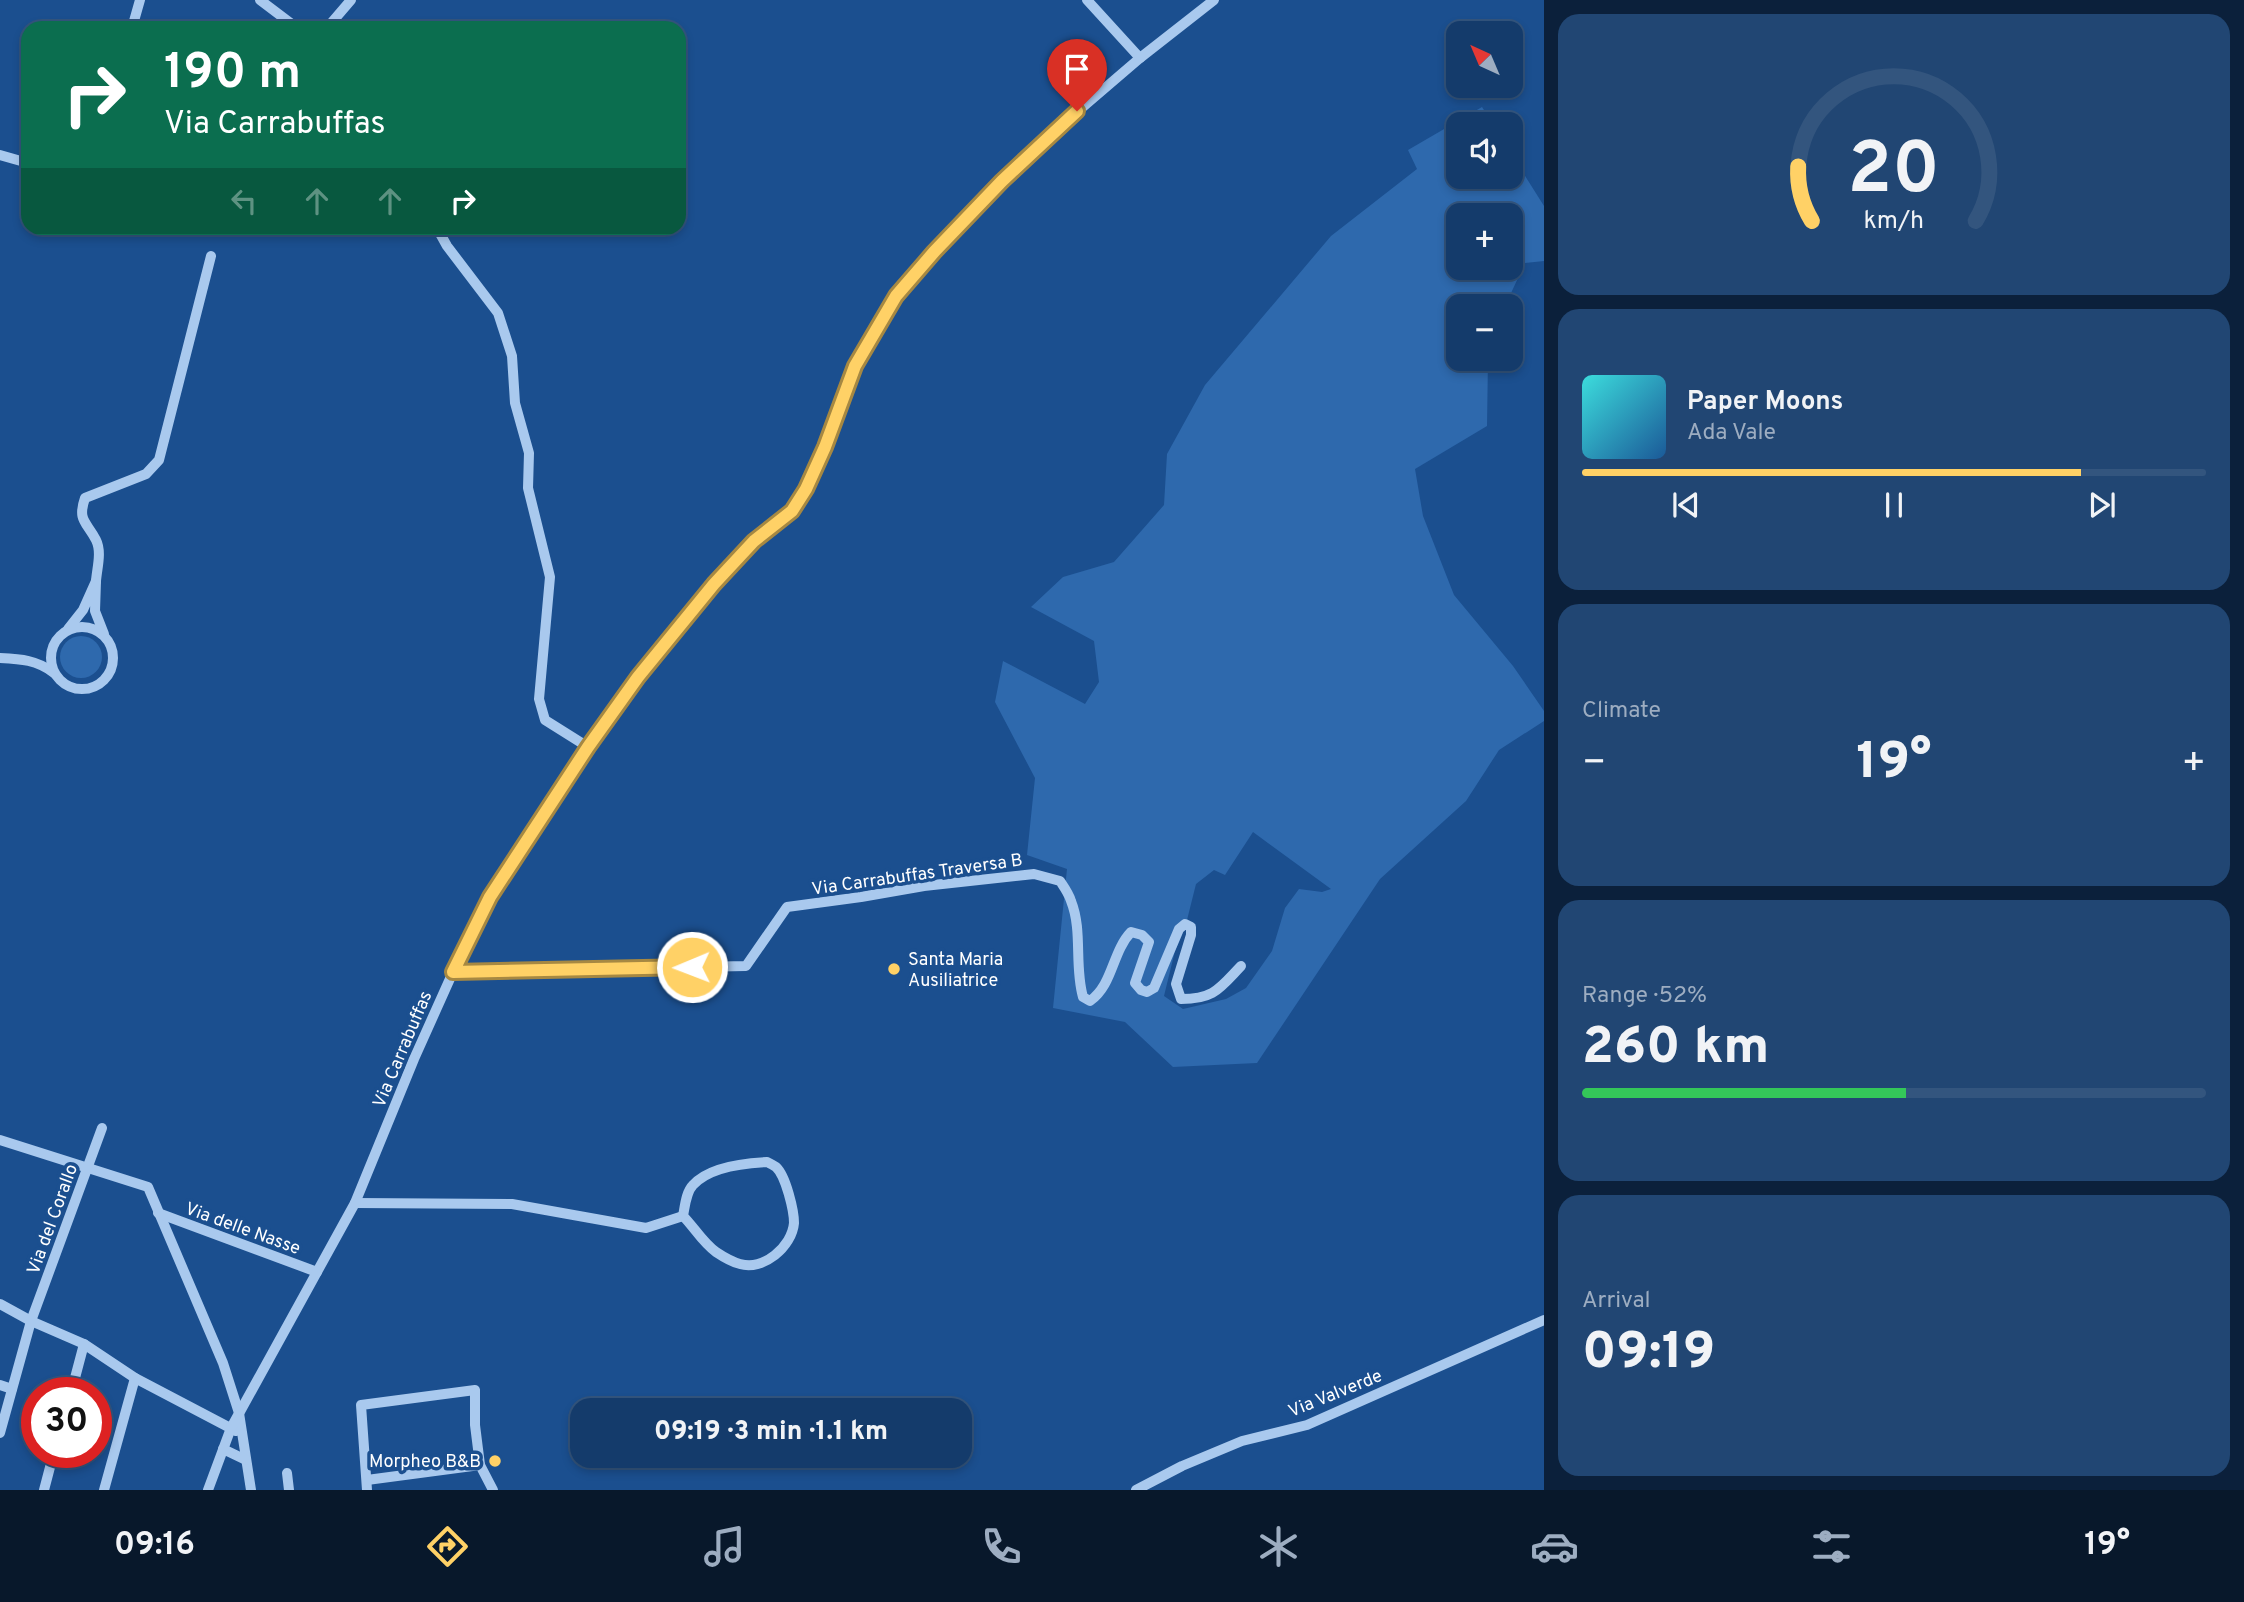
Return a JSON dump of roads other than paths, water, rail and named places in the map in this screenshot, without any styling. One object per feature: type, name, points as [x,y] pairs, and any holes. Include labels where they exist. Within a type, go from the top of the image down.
[{"type":"street","points":[[134,21],[140,0]]},
{"type":"street","points":[[260,0],[288,21]]},
{"type":"street","points":[[333,21],[351,0]]},
{"type":"street","points":[[1087,0],[1140,58]]},
{"type":"street","name":"Via Carrabuffas","points":[[223,1449],[239,1413],[355,1203],[414,1059],[490,897],[588,747],[638,677],[714,584],[754,541],[792,511],[806,489],[824,449],[855,366],[896,296],[1002,181],[1078,110],[1214,0]]},
{"type":"street","points":[[0,155],[21,161]]},
{"type":"street","points":[[441,235],[498,313],[512,356],[515,403],[529,453],[528,488],[550,577],[539,699],[545,720],[588,747]]},
{"type":"street","points":[[0,658],[38,663],[70,687],[92,688],[107,678],[114,663],[112,648],[95,611],[99,551],[96,540],[82,517],[81,509],[85,498],[146,474],[159,460],[211,256]]},
{"type":"street","points":[[54,673],[51,652],[55,642],[83,610],[96,581]]},
{"type":"street","points":[[67,631],[82,626],[104,634]]},
{"type":"street","points":[[38,663],[51,652]]},
{"type":"street","name":"Via Carrabuffas Traversa B","points":[[453,972],[746,966],[786,907],[924,886],[1034,874],[1060,881],[1071,900],[1076,918],[1079,981],[1083,997],[1090,1000],[1104,986],[1124,940],[1131,932],[1142,935],[1149,942],[1135,983],[1147,992],[1154,988],[1179,929],[1185,924],[1191,927],[1191,936],[1176,984],[1181,999],[1199,999],[1217,990],[1241,966]]},
{"type":"street","name":"Via del Corallo","points":[[0,1433],[31,1321],[102,1128]]},
{"type":"street","points":[[0,1140],[148,1187],[223,1363],[239,1413],[251,1490]]},
{"type":"street","points":[[767,1162],[776,1167],[783,1178],[794,1223],[788,1241],[772,1258],[755,1265],[740,1264],[714,1251],[683,1216],[692,1186],[701,1178],[741,1163],[767,1162]]},
{"type":"street","points":[[355,1203],[512,1204],[646,1228],[683,1216]]},
{"type":"street","name":"Via delle Nasse","points":[[158,1213],[317,1272]]},
{"type":"street","points":[[0,1304],[84,1344],[135,1378],[242,1434]]},
{"type":"street","name":"Via Valverde","points":[[1136,1490],[1182,1466],[1242,1441],[1307,1425],[1544,1320]]},
{"type":"street","points":[[75,1377],[84,1344]]},
{"type":"street","points":[[104,1490],[135,1378]]},
{"type":"street","points":[[0,1385],[12,1389]]},
{"type":"street","points":[[480,1465],[367,1485],[361,1405],[475,1390],[475,1425],[480,1465],[493,1490]]},
{"type":"street","points":[[208,1490],[223,1449],[246,1460]]},
{"type":"street","points":[[44,1490],[50,1468]]},
{"type":"street","points":[[287,1473],[289,1490]]},
{"type":"place","name":"Santa Maria Ausiliatrice","points":[[894,969]]},
{"type":"place","name":"Morpheo B&B","points":[[495,1461]]}]
